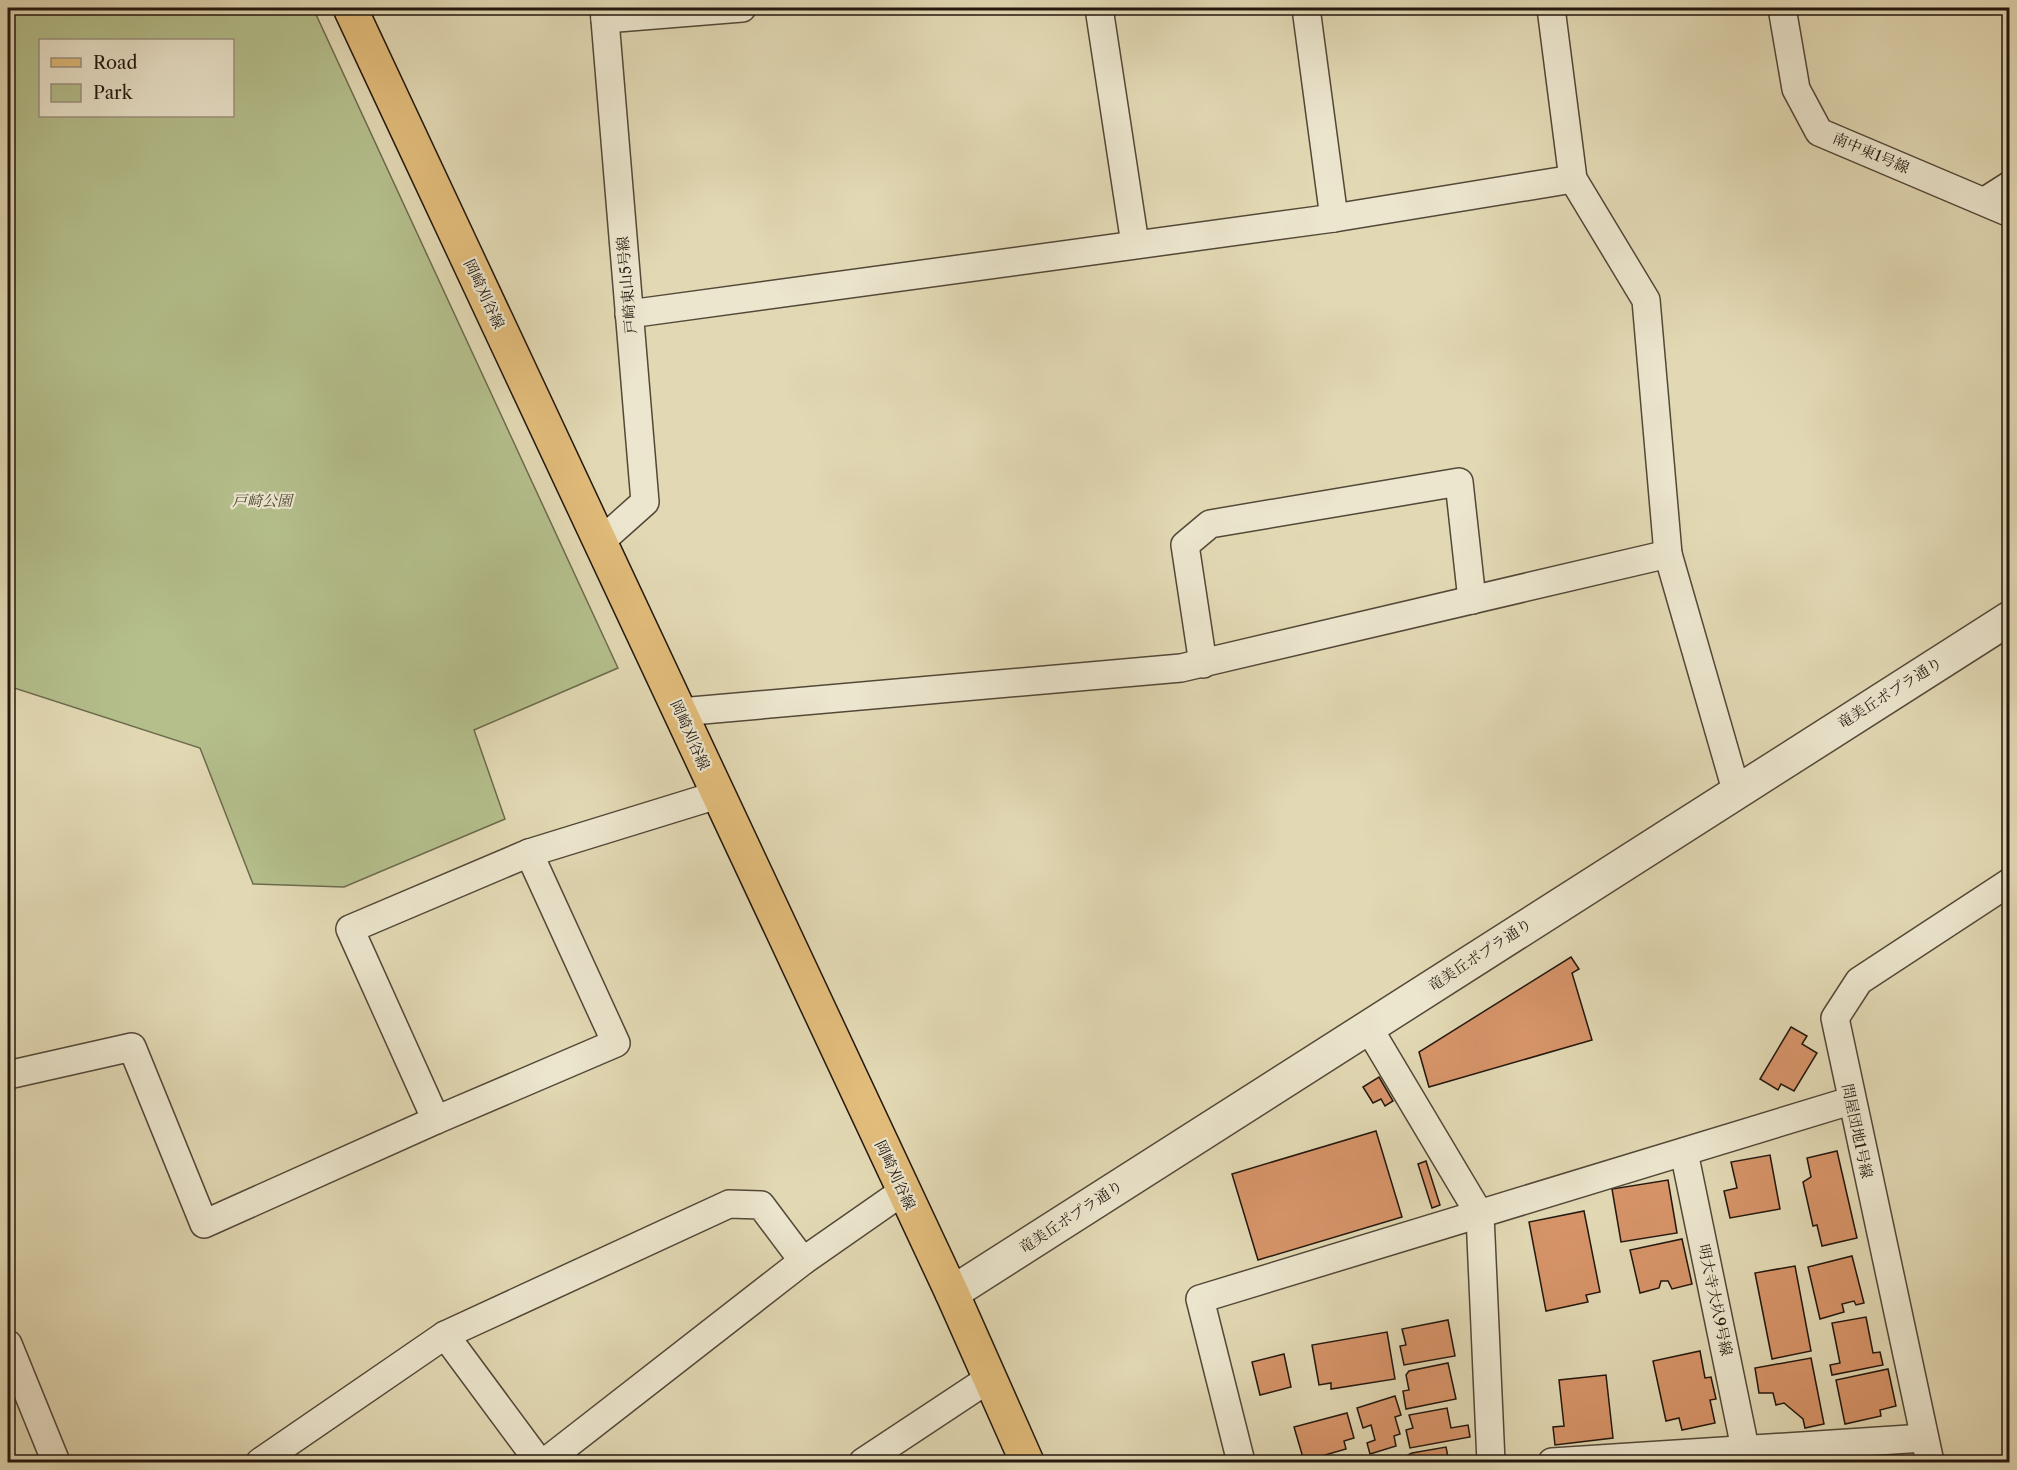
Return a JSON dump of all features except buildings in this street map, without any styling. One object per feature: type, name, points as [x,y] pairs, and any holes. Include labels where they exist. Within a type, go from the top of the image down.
[{"type":"main road","name":"岡崎刈谷線","points":[[350,8],[902,1192],[952,1293],[1027,1462]]},
{"type":"street","points":[[604,13],[742,8]]},
{"type":"street","points":[[1099,8],[1135,244]]},
{"type":"street","points":[[1306,8],[1334,218]]},
{"type":"street","points":[[1551,8],[1573,179],[1646,300],[1668,554],[1736,790]]},
{"type":"street","name":"南中東1号線","points":[[1782,8],[1796,89],[1819,132],[2010,213]]},
{"type":"street","name":"戸崎東山5号線","points":[[599,543],[645,502],[604,13]]},
{"type":"street","points":[[630,314],[1334,218],[1573,179]]},
{"type":"street","points":[[1985,201],[2010,185]]},
{"type":"street","points":[[1203,664],[1185,545],[1210,524],[1459,482],[1472,600]]},
{"type":"street","points":[[680,712],[1181,668],[1668,554]]},
{"type":"street","name":"竜美丘ポプラ通り","points":[[952,1293],[1736,790],[2010,618]]},
{"type":"street","points":[[436,1120],[350,928],[530,853],[717,795]]},
{"type":"street","points":[[8,1075],[132,1047],[204,1224],[436,1120],[616,1043],[530,853]]},
{"type":"street","name":"問屋団地1号線","points":[[1927,1450],[1850,1101],[1835,1018],[1858,981],[2010,882]]},
{"type":"street","points":[[1368,1027],[1480,1215],[1491,1462]]},
{"type":"street","points":[[1232,1460],[1200,1299],[1850,1101]]},
{"type":"street","name":"明大寺大圦9号線","points":[[1684,1152],[1745,1448]]},
{"type":"street","points":[[545,1462],[803,1261],[902,1192]]},
{"type":"street","points":[[260,1462],[445,1335],[729,1204],[761,1204],[803,1261]]},
{"type":"street","points":[[445,1335],[539,1462]]},
{"type":"street","points":[[8,1344],[56,1462]]},
{"type":"street","points":[[863,1462],[990,1378]]},
{"type":"street","points":[[1552,1462],[1745,1448],[1927,1450]]},
{"type":"green space","name":"戸崎公園","points":[[8,8],[313,8],[618,668],[474,730],[505,819],[344,887],[253,884],[200,748],[8,686]]}]
